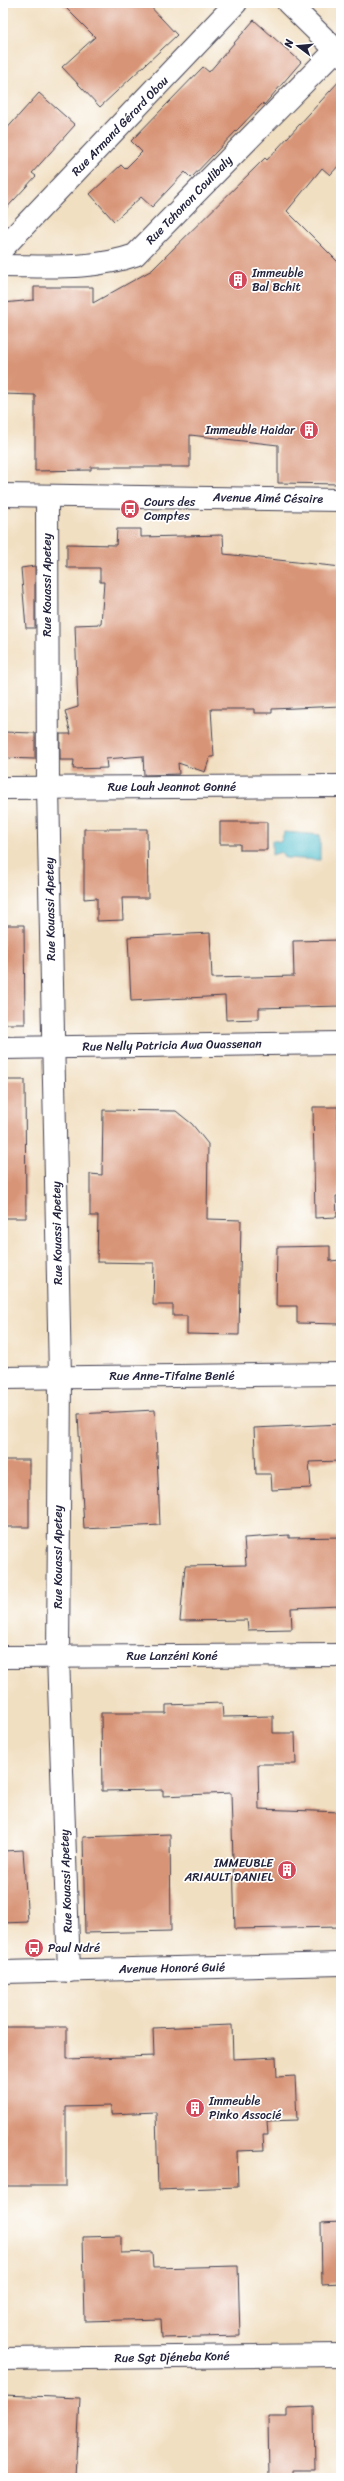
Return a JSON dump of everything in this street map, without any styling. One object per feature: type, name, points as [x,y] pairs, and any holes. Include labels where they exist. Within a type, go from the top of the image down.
[{"type":"street","name":"Rue Armand Gérard Obou","points":[[3,248],[236,3]]},
{"type":"street","points":[[288,3],[338,53]]},
{"type":"street","name":"Rue Tchonon Coulibaly","points":[[3,266],[86,266],[115,262],[135,255],[338,53]]},
{"type":"street","name":"Avenue Aimé Césaire","points":[[3,495],[341,500]]},
{"type":"street","name":"Rue Kouassi Apetey","points":[[46,496],[48,787],[60,1377],[58,1656],[69,1971]]},
{"type":"street","name":"Rue Louh Jeannot Gonné","points":[[3,788],[341,786]]},
{"type":"street","name":"Rue Nelly Patricia Awa Ouassenan","points":[[3,1048],[341,1043]]},
{"type":"street","name":"Rue Anne-Tifaine Benié","points":[[3,1378],[341,1374]]},
{"type":"street","name":"Rue Lanzéni Koné","points":[[3,1657],[341,1655]]},
{"type":"street","name":"Avenue Honoré Guié","points":[[3,1972],[341,1964]]},
{"type":"street","name":"Rue Sgt Djéneba Koné","points":[[3,2359],[341,2355]]},
{"type":"water","points":[[284,832],[320,835],[320,860],[285,858],[281,852],[272,855],[272,840],[281,842]]},
{"type":"building","points":[[61,3],[147,3],[177,35],[100,107],[62,67],[95,37]]},
{"type":"building","points":[[254,20],[301,62],[264,105],[263,103],[191,178],[185,172],[152,207],[141,197],[114,221],[90,194],[121,165],[125,169],[142,152],[131,141],[203,67],[209,72]]},
{"type":"building","points":[[341,79],[341,163],[330,175],[322,168],[287,211],[341,265],[341,484],[278,483],[278,445],[190,435],[190,467],[91,467],[91,470],[35,471],[35,395],[3,394],[3,303],[34,300],[34,287],[93,287],[93,303],[152,270],[265,158],[267,160]]},
{"type":"building","points":[[39,93],[75,125],[32,173],[36,176],[3,212],[3,133]]},
{"type":"building","points":[[117,529],[141,529],[141,537],[223,535],[224,554],[341,567],[341,706],[272,709],[272,713],[254,713],[254,709],[211,709],[214,757],[210,757],[205,772],[178,763],[179,774],[144,775],[143,756],[106,759],[107,768],[73,769],[74,760],[60,760],[60,734],[71,734],[65,711],[78,707],[75,625],[101,624],[104,582],[100,582],[100,568],[67,568],[67,544],[116,545]]},
{"type":"building","points":[[35,566],[35,628],[26,628],[21,568]]},
{"type":"building","points":[[3,732],[35,733],[35,759],[3,758]]},
{"type":"building","points":[[220,822],[267,822],[267,850],[240,850],[240,844],[220,844]]},
{"type":"building","points":[[84,829],[147,829],[148,898],[122,898],[123,920],[97,921],[97,898],[84,899]]},
{"type":"building","points":[[3,925],[24,925],[25,1024],[3,1024]]},
{"type":"building","points":[[210,933],[212,978],[294,976],[293,941],[341,940],[341,1006],[259,1008],[259,1019],[226,1020],[225,996],[131,1001],[128,937]]},
{"type":"building","points":[[3,1080],[25,1080],[26,1218],[3,1218]]},
{"type":"building","points":[[313,1107],[338,1107],[339,1196],[336,1196],[337,1217],[315,1218]]},
{"type":"building","points":[[103,1110],[176,1111],[192,1124],[208,1144],[207,1219],[241,1220],[239,1335],[187,1334],[187,1316],[173,1316],[173,1305],[153,1305],[154,1263],[97,1262],[98,1216],[90,1216],[90,1174],[102,1175]]},
{"type":"building","points":[[330,1246],[330,1261],[341,1260],[341,1324],[297,1323],[297,1306],[276,1306],[277,1247]]},
{"type":"building","points":[[155,1410],[160,1525],[84,1529],[78,1414]]},
{"type":"building","points":[[341,1424],[341,1461],[309,1462],[311,1488],[272,1490],[271,1474],[256,1474],[254,1428]]},
{"type":"building","points":[[3,1460],[29,1460],[29,1527],[3,1527]]},
{"type":"building","points":[[289,1535],[289,1538],[341,1537],[341,1606],[291,1608],[292,1629],[248,1630],[247,1620],[180,1621],[185,1566],[246,1565],[244,1538]]},
{"type":"building","points":[[222,1703],[223,1717],[273,1716],[273,1733],[295,1733],[296,1764],[258,1764],[259,1809],[341,1812],[341,1927],[235,1929],[231,1793],[163,1796],[163,1790],[102,1791],[101,1713],[166,1713],[166,1705]]},
{"type":"building","points":[[170,1834],[171,1931],[85,1933],[83,1837]]},
{"type":"building","points":[[23,1850],[28,1922],[3,1923],[3,1851]]},
{"type":"building","points":[[232,2025],[233,2059],[276,2057],[277,2077],[295,2076],[297,2120],[267,2121],[268,2135],[263,2135],[264,2150],[237,2151],[238,2187],[158,2190],[156,2112],[111,2114],[111,2106],[66,2107],[66,2186],[3,2186],[3,2027],[67,2027],[67,2059],[154,2056],[153,2028]]},
{"type":"building","points":[[341,2222],[341,2283],[322,2284],[321,2223]]},
{"type":"building","points":[[121,2236],[121,2253],[152,2252],[153,2268],[238,2266],[240,2336],[162,2338],[161,2319],[85,2321],[83,2237]]},
{"type":"building","points":[[3,2395],[80,2398],[76,2478],[3,2478]]},
{"type":"building","points":[[314,2407],[315,2470],[293,2470],[293,2478],[269,2478],[268,2417],[287,2417],[287,2408]]},
{"type":"place","name":"Immeuble Bal Bchit","points":[[238,280]]},
{"type":"place","name":"Immeuble Haidar","points":[[309,430]]},
{"type":"place","name":"Cours des Comptes","points":[[130,509]]},
{"type":"place","name":"IMMEUBLE ARIAULT DANIEL","points":[[287,1870]]},
{"type":"place","name":"Paul Ndré","points":[[34,1948]]},
{"type":"place","name":"Immeuble Pinko Associé","points":[[195,2108]]}]
